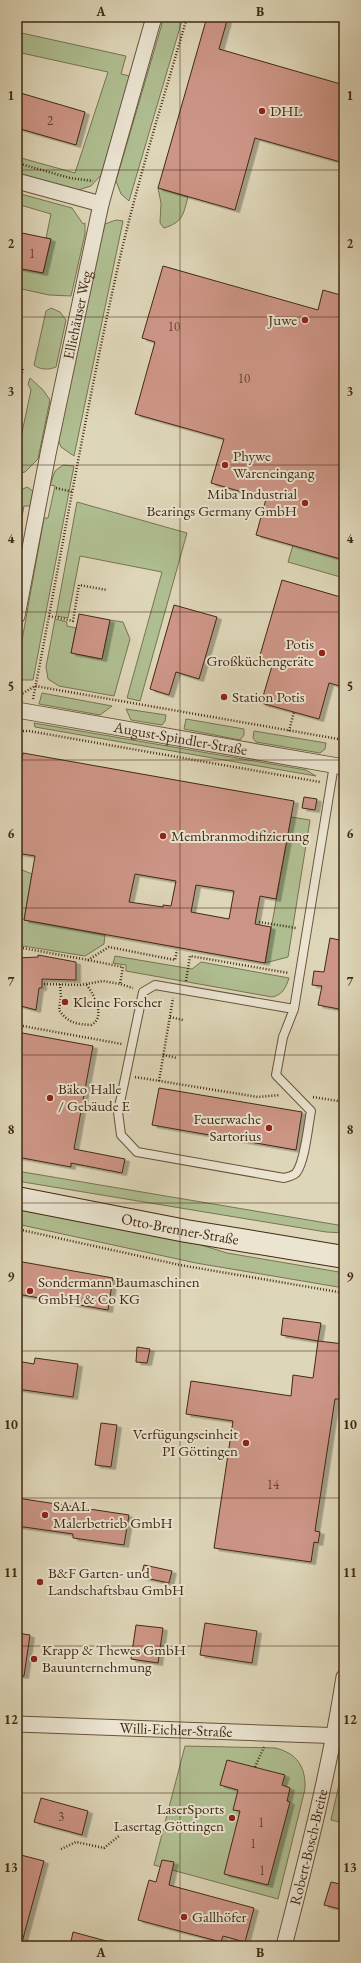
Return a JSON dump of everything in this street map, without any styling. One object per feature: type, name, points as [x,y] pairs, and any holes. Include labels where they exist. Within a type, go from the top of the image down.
[{"type":"main road","name":"Otto-Brenner-Straße","points":[[17,1189],[344,1245]]},
{"type":"main road","name":"Otto-Brenner-Straße","points":[[17,1198],[186,1231],[344,1257]]},
{"type":"main road","points":[[322,1253],[344,1264]]},
{"type":"street","name":"Elliehäuser Weg","points":[[17,616],[48,454],[101,204],[154,17]]},
{"type":"street","points":[[17,180],[101,204]]},
{"type":"street","name":"August-Spindler-Straße","points":[[23,711],[339,766]]},
{"type":"street","name":"Robert-Bosch-Breite","points":[[284,1946],[340,1735],[344,1677]]},
{"type":"street","name":"Willi-Eichler-Straße","points":[[17,1724],[340,1735]]},
{"type":"lane","points":[[294,1008],[154,985],[143,992],[118,1112],[121,1136],[137,1152],[284,1178],[294,1175],[299,1168],[311,1111],[276,1075],[283,1037],[294,1008],[330,784],[339,766]]},
{"type":"path","points":[[29,731],[23,711],[35,686],[103,334],[130,214],[187,17]]},
{"type":"path","points":[[17,402],[18,388],[23,369]]},
{"type":"path","points":[[49,616],[73,621],[79,585],[107,590]]},
{"type":"path","points":[[17,697],[35,686],[344,740]]},
{"type":"path","points":[[289,731],[294,712]]},
{"type":"path","points":[[17,731],[29,731],[330,784]]},
{"type":"path","points":[[259,922],[307,930]]},
{"type":"path","points":[[17,947],[123,967],[120,984]]},
{"type":"path","points":[[88,960],[109,947],[175,960],[177,950]]},
{"type":"path","points":[[185,990],[190,956],[300,975]]},
{"type":"path","points":[[44,984],[86,984],[103,981],[120,984],[143,992]]},
{"type":"path","points":[[60,984],[62,997],[60,1010],[65,1018],[75,1024],[91,1025],[96,1020],[98,1009],[97,1001],[86,984]]},
{"type":"path","points":[[159,1081],[174,988]]},
{"type":"path","points":[[170,1017],[183,1020]]},
{"type":"path","points":[[17,1025],[132,1046]]},
{"type":"path","points":[[163,1055],[177,1058]]},
{"type":"path","points":[[126,1075],[258,1097],[293,1093],[344,1102]]},
{"type":"path","points":[[17,1229],[180,1265],[344,1293]]},
{"type":"path","points":[[255,1768],[270,1732]]},
{"type":"path","points":[[61,1849],[76,1842],[104,1848],[119,1836]]},
{"type":"green space","points":[[164,17],[183,17],[129,201],[121,194],[116,181]]},
{"type":"green space","points":[[17,32],[126,56],[121,74],[130,76],[101,175],[91,186],[78,190],[18,175],[17,170],[21,158],[75,173],[108,72],[17,52]]},
{"type":"green space","points":[[158,188],[188,197],[185,209],[179,220],[164,228],[160,223],[161,203]]},
{"type":"green space","points":[[17,193],[72,208],[83,224],[85,223],[85,234],[71,296],[49,295],[17,288],[17,268],[43,273],[51,239],[46,238],[51,214],[17,204]]},
{"type":"green space","points":[[116,220],[123,221],[74,456],[61,447],[58,439],[105,224]]},
{"type":"green space","points":[[51,308],[60,312],[66,320],[56,367],[45,369],[34,365],[46,311]]},
{"type":"green space","points":[[30,378],[43,390],[50,400],[38,459],[25,472],[17,474],[17,456],[31,390],[28,384]]},
{"type":"green space","points":[[63,465],[74,466],[33,680],[17,680],[17,668],[44,518],[48,518],[55,486],[50,485],[55,471]]},
{"type":"green space","points":[[27,487],[33,491],[30,506],[24,506],[17,544],[17,492]]},
{"type":"green space","points":[[77,502],[187,533],[140,701],[127,698],[162,572],[80,556],[68,618],[56,616]]},
{"type":"green space","points":[[293,545],[344,560],[344,578],[288,562]]},
{"type":"green space","points":[[55,619],[67,622],[67,626],[76,628],[71,653],[102,659],[110,620],[123,622],[130,639],[114,696],[59,686],[48,679],[46,667]]},
{"type":"green space","points":[[42,693],[112,706],[100,715],[39,704]]},
{"type":"green space","points":[[126,709],[166,715],[165,721],[162,725],[131,720]]},
{"type":"green space","points":[[186,719],[244,729],[244,735],[240,740],[184,729]]},
{"type":"green space","points":[[34,723],[306,770],[316,776],[35,727]]},
{"type":"green space","points":[[254,731],[326,743],[325,749],[320,753],[256,742],[253,738]]},
{"type":"green space","points":[[291,817],[310,820],[288,957],[265,963]]},
{"type":"green space","points":[[17,868],[32,874],[24,920],[105,935],[104,944],[85,956],[17,945]]},
{"type":"green space","points":[[115,956],[192,969],[201,962],[289,978],[281,992],[272,997],[126,971],[126,965],[113,963]]},
{"type":"green space","points":[[17,1171],[344,1226],[344,1233],[326,1232],[17,1181]]},
{"type":"green space","points":[[17,1205],[185,1240],[227,1253],[339,1272],[344,1274],[344,1288],[196,1263],[17,1224]]},
{"type":"green space","name":"LaserSports Lasertag Göttingen","points":[[185,1746],[275,1748],[289,1753],[299,1762],[304,1774],[305,1789],[278,1899],[154,1865]]},
{"type":"green space","points":[[344,1769],[344,1823],[331,1820]]},
{"type":"building","name":"DHL","points":[[207,17],[228,17],[219,49],[344,85],[344,163],[255,138],[235,210],[158,188]]},
{"type":"building","points":[[17,92],[85,112],[76,145],[17,128]]},
{"type":"building","points":[[17,232],[51,239],[43,273],[17,268]]},
{"type":"building","points":[[163,266],[318,310],[323,290],[344,296],[344,560],[256,535],[266,499],[211,483],[224,439],[135,414],[155,342],[142,338]]},
{"type":"building","points":[[282,580],[344,598],[344,673],[340,686],[329,683],[319,719],[261,703],[272,666],[258,662]]},
{"type":"building","points":[[174,605],[217,617],[199,679],[176,672],[169,695],[150,689]]},
{"type":"building","points":[[79,614],[110,620],[102,659],[71,653]]},
{"type":"building","name":"Membranmodifizierung","points":[[23,753],[294,801],[276,899],[260,896],[255,924],[271,927],[265,963],[24,920],[35,856],[17,853],[17,789]],"holes":[[[135,874],[176,881],[171,906],[163,905],[163,907],[129,902]],[[196,885],[234,891],[229,919],[191,912]]]},
{"type":"building","points":[[304,797],[317,799],[315,810],[302,808]]},
{"type":"building","points":[[330,938],[344,941],[344,1010],[318,1005],[322,986],[312,985],[314,971],[324,972]]},
{"type":"building","points":[[38,955],[76,962],[76,980],[42,979],[42,988],[39,988],[36,1010],[17,1005],[17,958],[38,957]]},
{"type":"building","name":"Bäko Halle / Gebäude E","points":[[17,1032],[93,1046],[74,1149],[125,1159],[122,1173],[71,1163],[71,1167],[17,1157]]},
{"type":"building","points":[[159,1088],[302,1112],[296,1150],[152,1125]]},
{"type":"building","points":[[17,1261],[113,1278],[108,1310],[17,1294]]},
{"type":"building","points":[[283,1318],[321,1323],[318,1341],[281,1335]]},
{"type":"building","points":[[318,1341],[344,1344],[344,1347],[339,1382],[342,1382],[340,1399],[335,1399],[315,1531],[320,1532],[318,1543],[314,1542],[311,1562],[214,1548],[233,1421],[186,1414],[191,1381],[291,1396],[293,1375],[313,1378]]},
{"type":"building","points":[[137,1347],[150,1349],[147,1363],[136,1362]]},
{"type":"building","points":[[35,1358],[78,1364],[73,1397],[17,1389],[17,1361],[34,1364]]},
{"type":"building","points":[[101,1423],[117,1425],[111,1467],[95,1465]]},
{"type":"building","points":[[17,1498],[129,1515],[124,1545],[73,1538],[73,1534],[17,1526]]},
{"type":"building","points":[[144,1565],[172,1571],[169,1583],[141,1577]]},
{"type":"building","points":[[205,1623],[257,1631],[252,1663],[200,1655]]},
{"type":"building","points":[[136,1625],[163,1628],[158,1663],[131,1659]]},
{"type":"building","points":[[17,1633],[30,1635],[24,1676],[17,1675]]},
{"type":"building","points":[[227,1760],[285,1775],[282,1785],[290,1788],[287,1801],[290,1802],[268,1885],[224,1874],[240,1811],[233,1810],[238,1790],[220,1785]]},
{"type":"building","points":[[41,1798],[88,1811],[82,1835],[34,1822]]},
{"type":"building","points":[[17,1854],[44,1861],[21,1946],[17,1946]]},
{"type":"building","points":[[162,1860],[174,1862],[169,1885],[254,1908],[245,1942],[223,1936],[221,1942],[138,1920],[149,1880],[156,1882]]},
{"type":"building","points":[[331,1882],[344,1885],[344,1910],[324,1905]]},
{"type":"building","points":[[73,1932],[110,1942],[110,1946],[70,1946]]},
{"type":"place","name":"DHL","points":[[262,111]]},
{"type":"place","name":"Juwe","points":[[305,320]]},
{"type":"place","name":"Phywe Wareneingang","points":[[225,465]]},
{"type":"place","name":"Miba Industrial Bearings Germany GmbH","points":[[305,503]]},
{"type":"place","name":"Potis Großküchengeräte","points":[[322,653]]},
{"type":"place","name":"Station Potis","points":[[224,697]]},
{"type":"place","name":"Membranmodifizierung","points":[[163,836]]},
{"type":"place","name":"Kleine Forscher","points":[[65,1002]]},
{"type":"place","name":"Bäko Halle / Gebäude E","points":[[50,1098]]},
{"type":"place","name":"Feuerwache Sartorius","points":[[269,1128]]},
{"type":"place","name":"Sondermann Baumaschinen GmbH & Co KG","points":[[30,1291]]},
{"type":"place","name":"Verfügungseinheit PI Göttingen","points":[[246,1443]]},
{"type":"place","name":"SAAL Malerbetrieb GmbH","points":[[45,1515]]},
{"type":"place","name":"B&F Garten- und Landschaftsbau GmbH","points":[[40,1582]]},
{"type":"place","name":"Krapp & Thewes GmbH Bauunternehmung","points":[[34,1659]]},
{"type":"place","name":"LaserSports Lasertag Göttingen","points":[[232,1818]]},
{"type":"place","name":"Gallhöfer","points":[[184,1917]]}]
